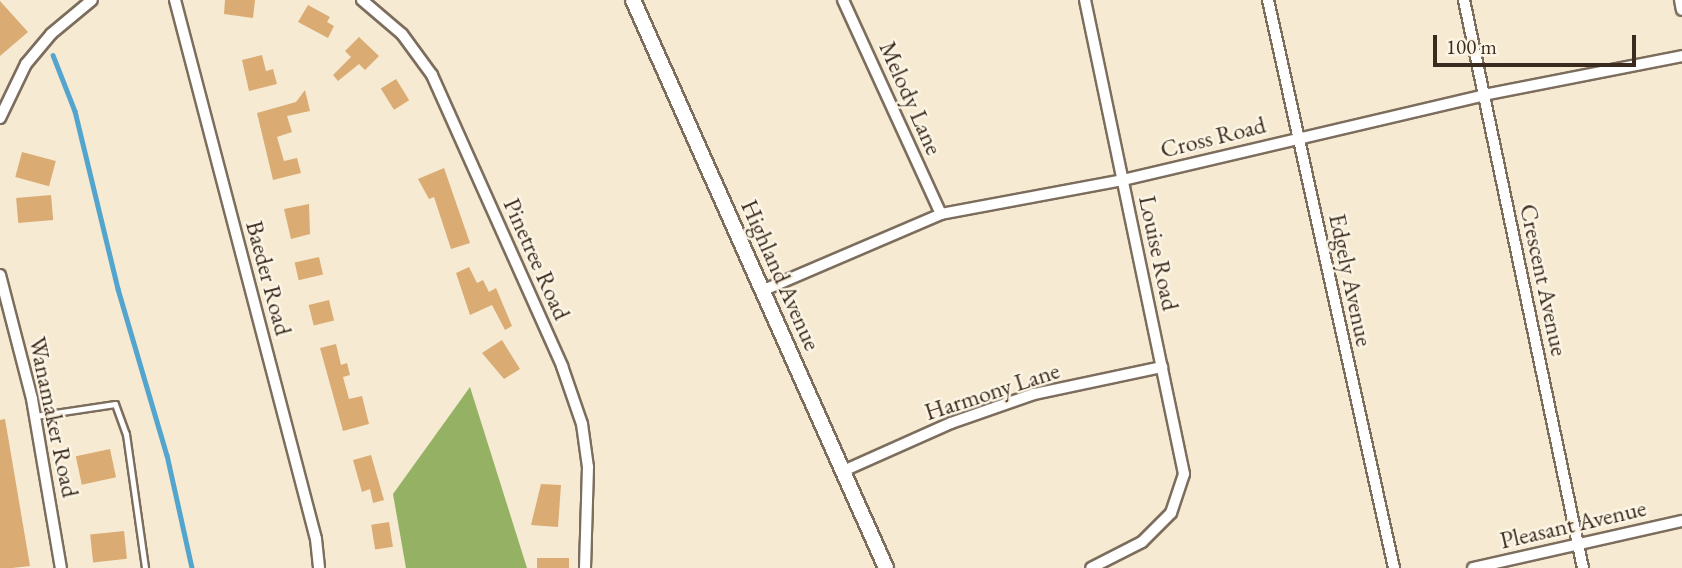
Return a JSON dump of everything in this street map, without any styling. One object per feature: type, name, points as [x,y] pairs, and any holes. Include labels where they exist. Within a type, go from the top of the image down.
[{"type":"street","points":[[0,118],[26,64],[51,34],[92,0]]},
{"type":"street","name":"Baeder Road","points":[[175,0],[316,539],[319,568]]},
{"type":"street","name":"Pinetree Road","points":[[362,0],[402,34],[432,75],[562,366],[582,424],[588,467],[585,568]]},
{"type":"street","name":"Highland Avenue","points":[[633,0],[886,568]]},
{"type":"street","name":"Melody Lane","points":[[843,0],[941,214]]},
{"type":"street","name":"Louise Road","points":[[1085,0],[1184,474],[1171,513],[1142,542],[1091,568]]},
{"type":"street","name":"Edgely Avenue","points":[[1268,0],[1394,568]]},
{"type":"street","name":"Crescent Avenue","points":[[1464,0],[1583,568]]},
{"type":"street","points":[[1680,0],[1682,10]]},
{"type":"street","name":"Cross Road","points":[[764,290],[941,214],[1123,180],[1484,95],[1682,56]]},
{"type":"street","name":"Wanamaker Road","points":[[0,275],[35,416],[61,568]]},
{"type":"street","name":"Harmony Lane","points":[[841,471],[951,423],[1034,394],[1162,367]]},
{"type":"street","name":"Pleasant Avenue","points":[[1473,568],[1682,521]]},
{"type":"lane","points":[[35,416],[116,404],[126,434],[145,568]]},
{"type":"green space","points":[[470,387],[527,568],[406,568],[393,494]]},
{"type":"building","points":[[225,0],[255,0],[253,18],[224,14]]},
{"type":"building","points":[[0,1],[28,32],[0,56]]},
{"type":"building","points":[[308,5],[330,17],[327,22],[334,26],[328,38],[298,22]]},
{"type":"building","points":[[359,37],[379,56],[365,70],[359,64],[338,81],[333,75],[351,57],[345,51]]},
{"type":"building","points":[[262,55],[266,71],[273,69],[277,84],[249,91],[242,60]]},
{"type":"building","points":[[396,79],[409,100],[394,110],[381,89]]},
{"type":"building","points":[[305,90],[310,111],[287,116],[292,132],[277,137],[284,161],[297,158],[301,173],[273,180],[257,113],[296,102]]},
{"type":"building","points":[[22,152],[56,161],[49,186],[15,177]]},
{"type":"building","points":[[444,168],[470,243],[451,249],[434,197],[429,199],[418,179]]},
{"type":"building","points":[[51,195],[53,220],[18,223],[16,198]]},
{"type":"building","points":[[309,204],[310,234],[291,239],[284,209]]},
{"type":"building","points":[[319,257],[323,275],[299,280],[295,263]]},
{"type":"building","points":[[469,267],[477,283],[483,280],[489,292],[496,288],[512,326],[505,330],[492,305],[470,315],[456,273]]},
{"type":"building","points":[[329,300],[334,320],[314,325],[309,305]]},
{"type":"building","points":[[502,340],[520,369],[504,379],[482,353]]},
{"type":"building","points":[[336,344],[341,365],[347,363],[350,375],[343,377],[349,399],[362,396],[369,424],[343,431],[320,348]]},
{"type":"building","points":[[5,419],[30,566],[12,568],[0,568],[0,420]]},
{"type":"building","points":[[110,449],[116,477],[82,485],[76,456]]},
{"type":"building","points":[[371,455],[384,500],[373,503],[370,489],[362,492],[353,460]]},
{"type":"building","points":[[541,484],[561,485],[558,527],[531,525]]},
{"type":"building","points":[[389,522],[393,547],[375,550],[371,525]]},
{"type":"building","points":[[124,531],[127,559],[93,562],[90,535]]},
{"type":"building","points":[[537,558],[569,558],[569,568],[537,568]]},
{"type":"waterway","points":[[53,55],[75,111],[118,289],[167,455],[192,568]]}]
